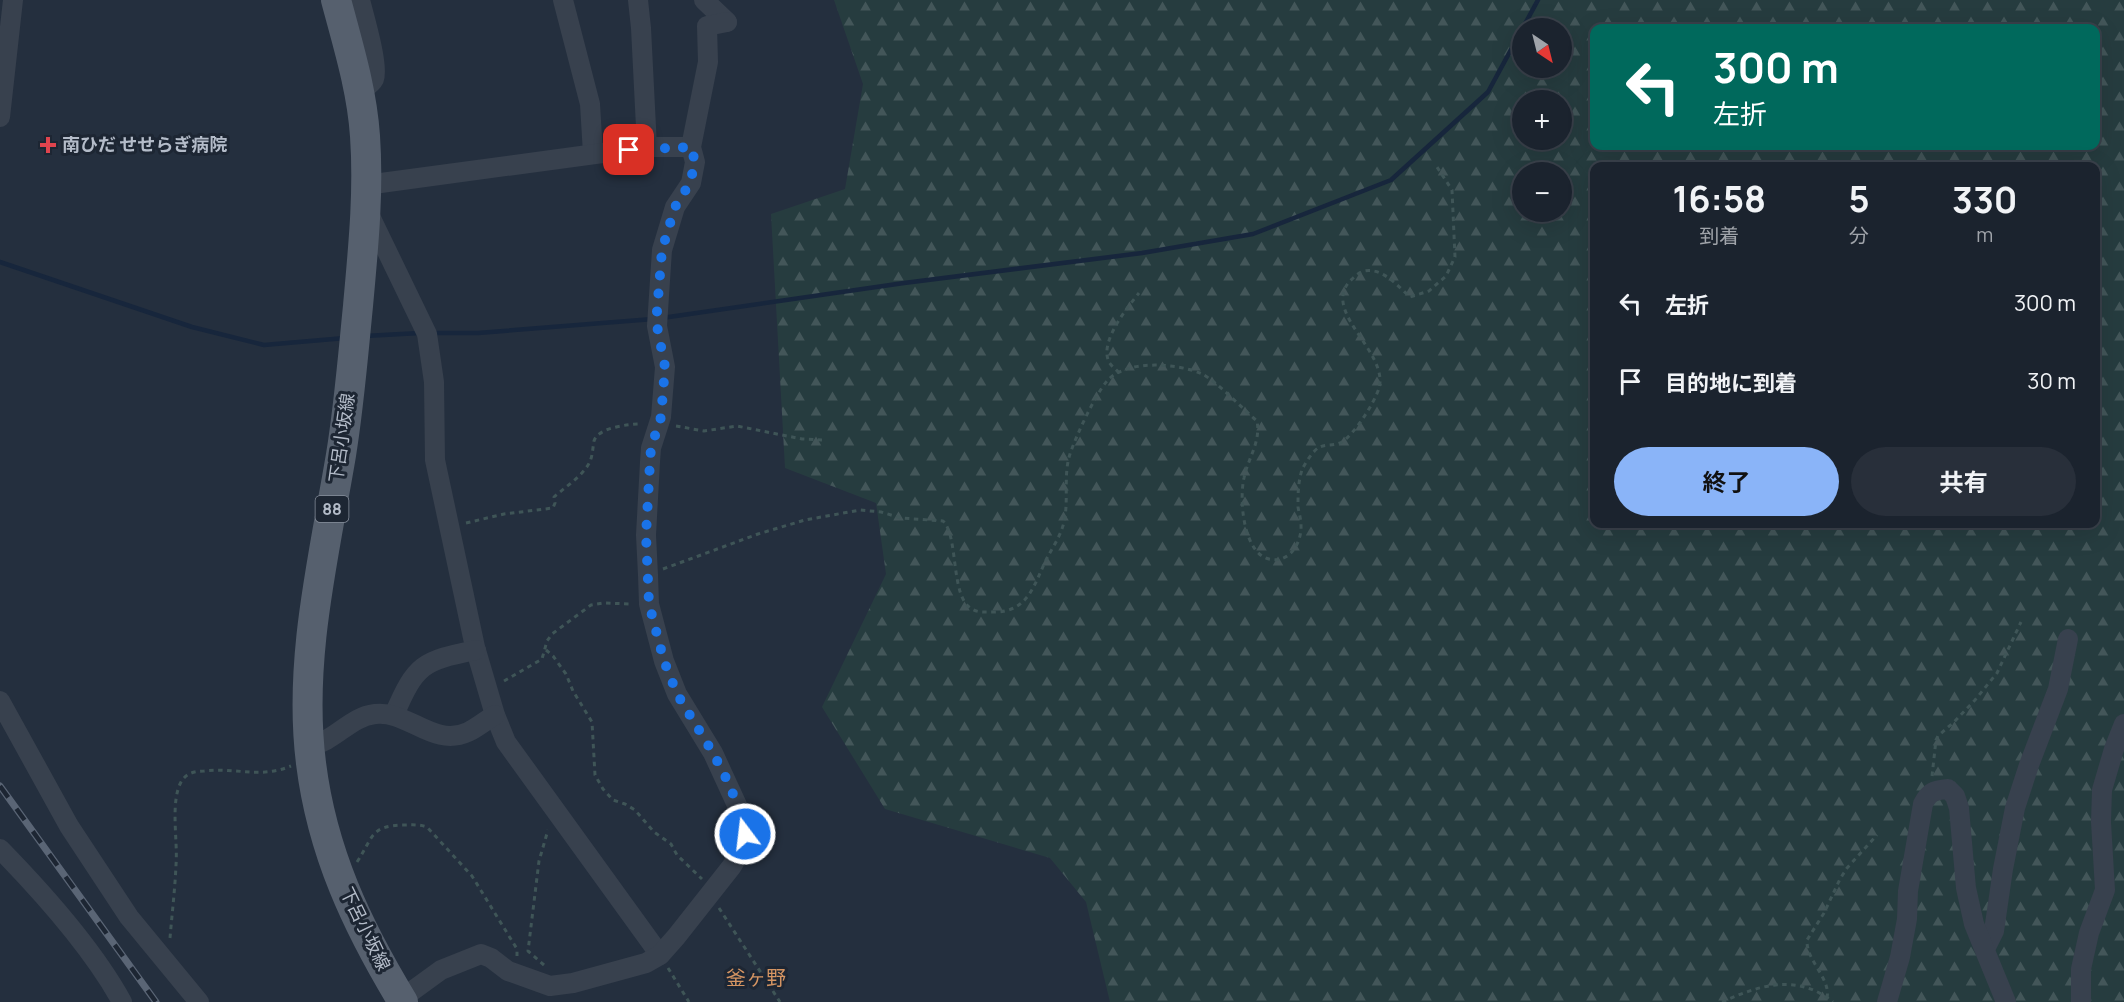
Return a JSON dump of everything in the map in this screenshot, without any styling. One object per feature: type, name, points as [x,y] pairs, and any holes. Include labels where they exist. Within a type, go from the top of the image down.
[{"type":"main road","name":"下呂小坂線","points":[[336,0],[359,92],[365,136],[367,197],[343,444],[311,648],[308,706],[310,755],[324,830],[337,872],[357,920],[402,1000]]},
{"type":"street","points":[[0,117],[13,0]]},
{"type":"street","points":[[359,92],[374,79],[375,64],[360,0]]},
{"type":"street","points":[[563,0],[590,105],[593,154]]},
{"type":"street","points":[[638,0],[647,147]]},
{"type":"street","points":[[402,1000],[441,970],[481,954],[508,971],[550,986],[646,963],[660,955],[676,937],[732,866],[742,849],[745,834],[742,816],[713,753],[677,694],[664,661],[649,604],[646,535],[650,462],[651,448],[659,424],[665,367],[657,318],[662,250],[675,207],[690,183],[695,162],[691,147],[708,62],[707,26],[727,22],[704,0]]},
{"type":"street","points":[[660,955],[506,742],[495,715],[476,650],[435,460],[434,382],[427,334],[367,197],[593,154],[647,147],[691,147]]},
{"type":"street","points":[[1985,950],[1994,931],[2015,808],[2028,765],[2058,689],[2068,639]]},
{"type":"street","points":[[394,715],[407,685],[416,672],[435,659],[476,650]]},
{"type":"street","points":[[0,701],[69,826],[129,917],[199,1002]]},
{"type":"street","points":[[310,755],[353,721],[366,715],[384,713],[394,715],[418,727],[445,736],[467,733],[495,715]]},
{"type":"street","points":[[2081,1002],[2081,969],[2089,933],[2105,890],[2101,822],[2102,790],[2124,724]]},
{"type":"street","points":[[1887,1002],[1905,928],[1908,891],[1923,804],[1928,793],[1935,789],[1948,789],[1955,796],[1966,888],[1974,924],[2007,1002]]},
{"type":"street","points":[[0,849],[26,875],[97,963],[122,1002]]},
{"type":"path","points":[[648,575],[758,534],[804,520],[860,510],[881,512],[901,518],[943,521],[950,532],[957,578],[969,608],[977,612],[999,612],[1018,607],[1034,588],[1064,524],[1070,454],[1092,407],[1108,381],[1119,373],[1133,368],[1169,364],[1204,374],[1257,421],[1259,432],[1244,477],[1242,492],[1245,528],[1251,543],[1260,555],[1270,559],[1282,559],[1293,552],[1300,540],[1298,487],[1302,468],[1318,448],[1341,442],[1365,416],[1375,401],[1380,385],[1375,359],[1346,315],[1342,295],[1346,285],[1356,275],[1365,271],[1379,272],[1410,297],[1430,291],[1446,276],[1455,257],[1452,190],[1437,167]]},
{"type":"path","points":[[1119,373],[1110,362],[1107,353],[1112,333],[1139,293]]},
{"type":"path","points":[[450,527],[504,514],[553,508],[554,497],[585,470],[593,458],[594,440],[597,436],[620,424],[659,424],[704,431],[737,426],[802,439],[822,440]]},
{"type":"path","points":[[489,696],[498,691],[506,678],[542,659],[547,641],[552,634],[591,605],[649,604]]},
{"type":"path","points":[[1935,789],[1931,773],[1935,740],[1968,708],[1997,674],[2020,622]]},
{"type":"path","points":[[546,650],[566,674],[573,691],[592,722],[595,775],[603,789],[613,801],[635,810],[654,832],[672,844],[677,855],[696,870],[780,1002]]},
{"type":"path","points":[[161,955],[167,950],[170,938],[176,862],[176,801],[181,781],[192,772],[214,770],[261,774],[277,772],[310,755]]},
{"type":"path","points":[[554,808],[539,861],[528,951],[566,984]]},
{"type":"path","points":[[337,872],[350,868],[358,861],[378,830],[385,825],[427,827],[472,876],[517,949],[517,955],[508,971]]},
{"type":"path","points":[[1827,998],[1828,991],[1811,957],[1807,940],[1847,868],[1877,835]]},
{"type":"path","points":[[660,955],[689,1002]]},
{"type":"path","points":[[1722,1002],[1772,986],[1791,984],[1805,986],[1833,1002]]},
{"type":"green space","points":[[834,0],[2124,0],[2124,1002],[1110,1002],[1086,902],[1050,858],[885,809],[822,707],[886,574],[876,503],[785,468],[771,214],[845,189],[863,84]]},
{"type":"waterway","points":[[662,318],[904,283],[1142,253],[1253,234],[1391,180],[1488,92],[1538,0]]},
{"type":"waterway","points":[[0,262],[192,327],[264,345],[345,338]]},
{"type":"waterway","points":[[431,333],[478,333],[653,319]]},
{"type":"waterway","points":[[365,336],[420,333]]},
{"type":"railway","points":[[0,786],[156,1002]]},
{"type":"place","name":"南ひだ せせらぎ病院","points":[[48,145]]},
{"type":"district","name":"釜ヶ野","points":[[756,978]]},
{"type":"route","points":[[629,150],[647,147],[691,147],[695,162],[690,183],[675,207],[662,250],[657,326],[665,367],[661,417],[651,448],[650,462],[646,535],[649,604],[664,661],[677,694],[728,782],[742,816],[745,834]]}]
